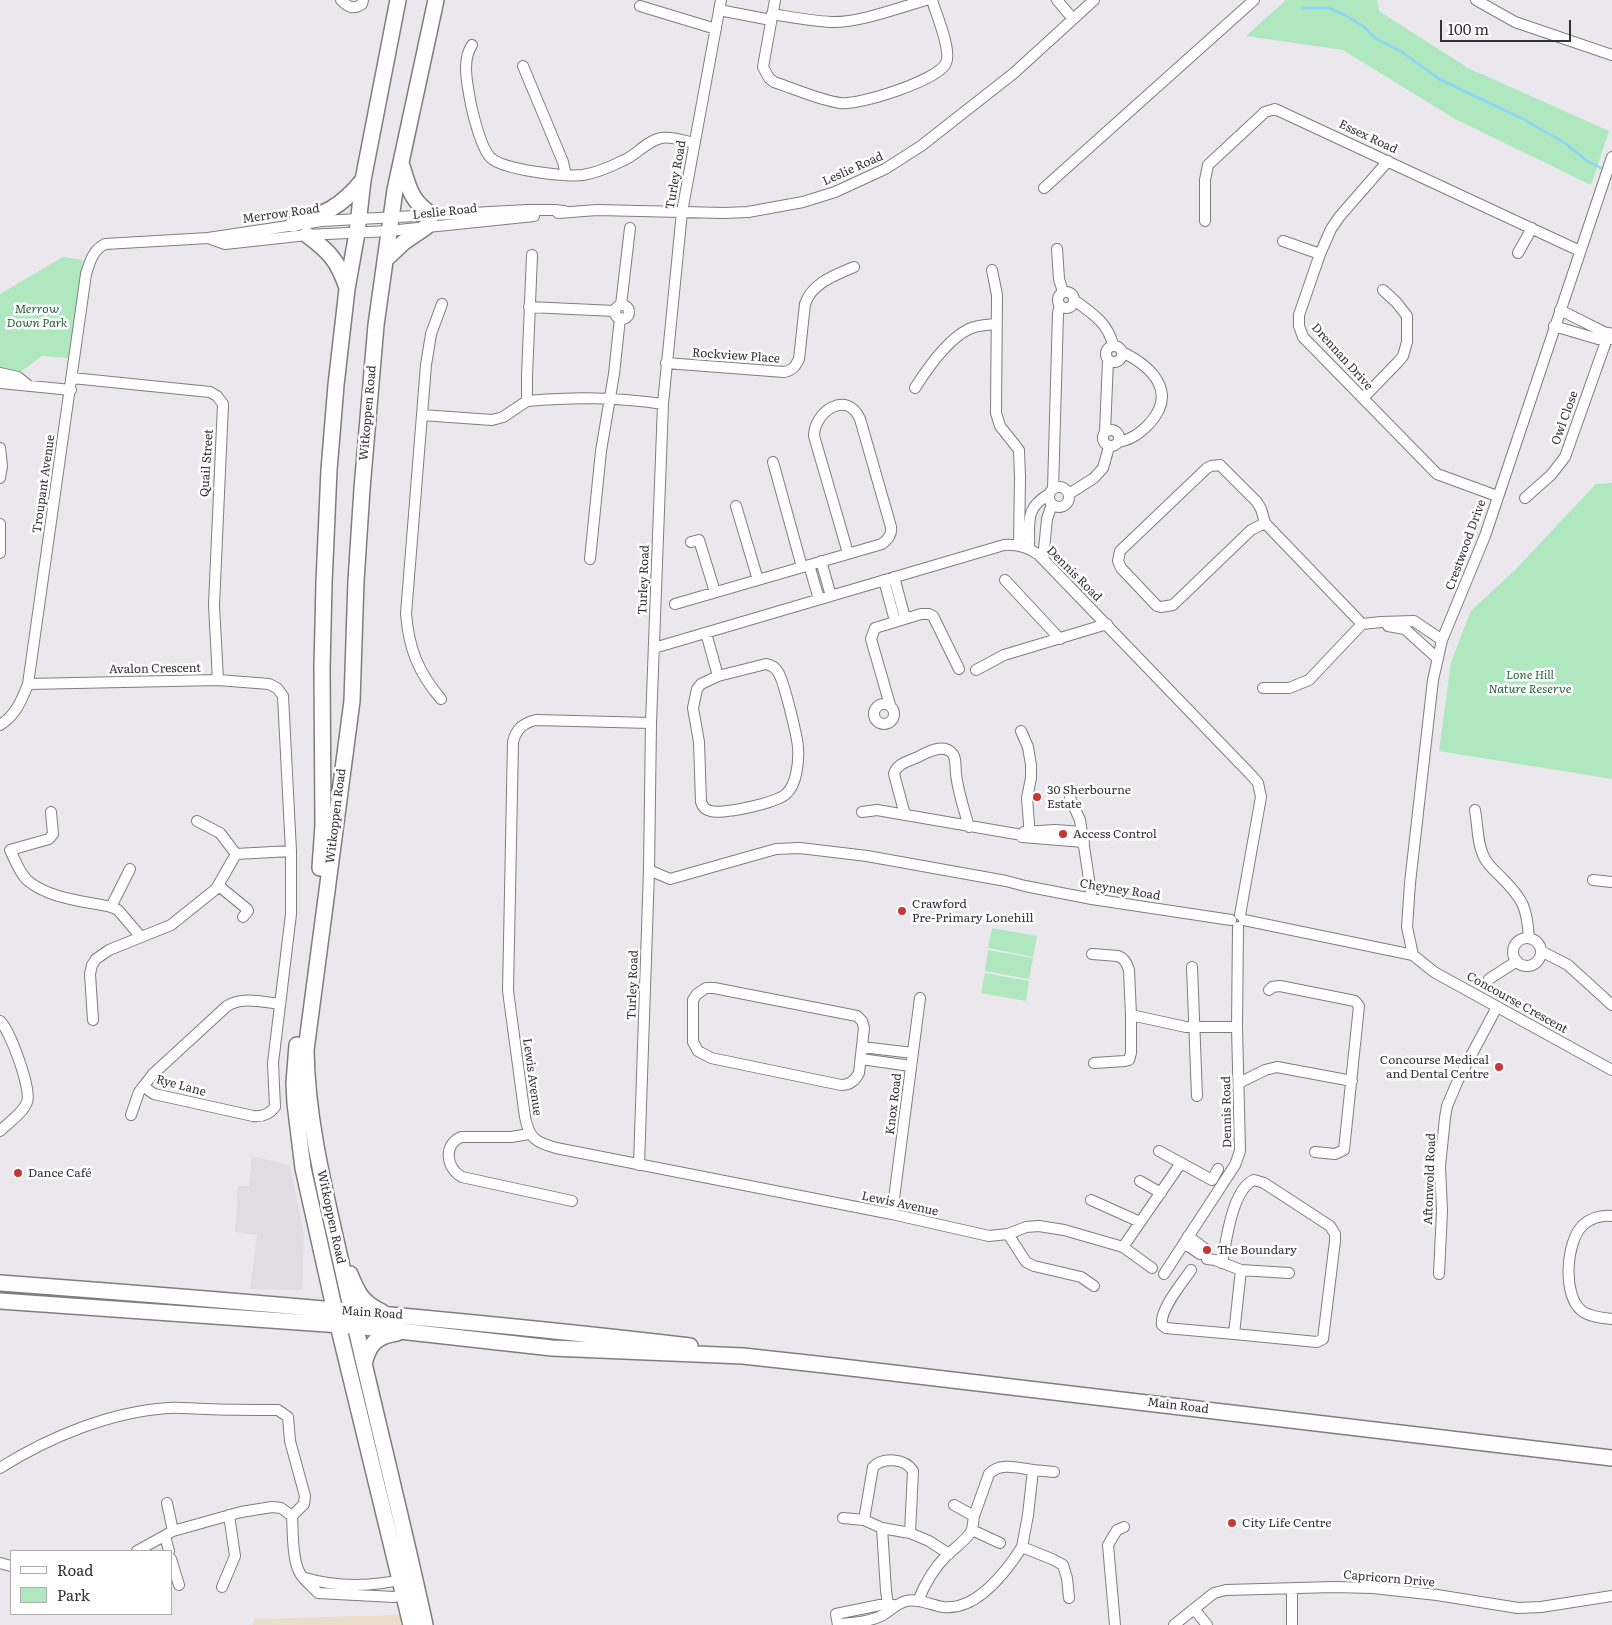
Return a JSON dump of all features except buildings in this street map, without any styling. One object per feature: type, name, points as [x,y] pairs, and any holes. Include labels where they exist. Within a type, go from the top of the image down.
[{"type":"main road","name":"Witkoppen Road","points":[[398,0],[363,180],[358,225],[347,289],[336,385],[324,584],[322,668],[323,833],[299,1021],[294,1083],[298,1136],[303,1168],[338,1325],[409,1585],[425,1625]]},
{"type":"main road","name":"Witkoppen Road","points":[[410,1625],[409,1585],[309,1108],[306,1050],[352,701],[356,581],[368,404],[376,325],[391,216],[436,0]]},
{"type":"main road","points":[[386,259],[429,221],[413,198],[401,162]]},
{"type":"main road","points":[[293,224],[338,206],[363,180]]},
{"type":"main road","points":[[307,235],[324,247],[332,256],[347,289]]},
{"type":"main road","points":[[337,1245],[361,1298],[368,1305],[384,1314]]},
{"type":"main road","name":"Main Road","points":[[0,1283],[335,1310],[353,1319],[403,1332],[552,1348],[743,1356],[1612,1458]]},
{"type":"main road","name":"Main Road","points":[[0,1301],[338,1325],[353,1319],[384,1314],[555,1330],[716,1349],[743,1356]]},
{"type":"main road","points":[[364,1364],[369,1349],[376,1341],[386,1335],[403,1332]]},
{"type":"street","points":[[341,0],[348,7],[356,8],[362,4],[363,0]]},
{"type":"street","points":[[775,0],[763,66],[769,78],[774,82],[842,104],[888,94],[922,80],[943,68],[946,64],[947,51],[932,0]]},
{"type":"street","points":[[720,5],[772,17],[830,22],[862,18],[926,0]]},
{"type":"street","points":[[1056,0],[1073,19]]},
{"type":"street","name":"Leslie Road","points":[[358,225],[389,231],[429,221],[528,210],[724,213],[771,209],[820,198],[860,182],[896,163],[921,146],[1002,83],[1073,19],[1081,4],[1094,0]]},
{"type":"street","points":[[1044,188],[1254,0]]},
{"type":"street","points":[[1476,0],[1515,22],[1612,55]]},
{"type":"street","name":"Turley Road","points":[[639,1165],[662,404],[682,212],[720,5]]},
{"type":"street","points":[[640,6],[716,29]]},
{"type":"street","points":[[472,46],[466,58],[467,80],[471,104],[484,147],[490,157],[509,165],[536,172],[584,175],[617,164],[649,143],[663,137],[694,144]]},
{"type":"street","points":[[523,66],[563,162],[566,175]]},
{"type":"street","name":"Essex Road","points":[[1205,221],[1204,180],[1208,165],[1270,109],[1280,110],[1580,251]]},
{"type":"street","name":"Crestwood Drive","points":[[1412,955],[1407,927],[1410,883],[1433,680],[1442,640],[1476,560],[1612,157]]},
{"type":"street","name":"Drennan Drive","points":[[1388,161],[1335,222],[1320,254],[1299,315],[1299,326],[1304,337],[1437,474],[1497,496]]},
{"type":"street","name":"Leslie Road","points":[[358,225],[391,216],[429,221]]},
{"type":"street","name":"Merrow Road","points":[[105,244],[208,238],[293,224],[358,225]]},
{"type":"street","name":"Merrow Road","points":[[208,238],[225,244],[307,235],[358,225]]},
{"type":"street","points":[[590,559],[601,451],[614,374],[618,311],[630,228]]},
{"type":"street","points":[[1518,253],[1532,228]]},
{"type":"street","points":[[1283,241],[1320,254]]},
{"type":"street","name":"Troupant Avenue","points":[[0,725],[12,716],[28,684],[86,274],[93,254],[105,244]]},
{"type":"street","points":[[1057,249],[1059,279],[1063,292]]},
{"type":"street","points":[[527,401],[532,255]]},
{"type":"street","name":"Rockview Place","points":[[666,363],[784,372],[792,370],[799,359],[805,304],[808,297],[822,283],[854,267]]},
{"type":"street","points":[[992,270],[997,295],[996,413],[1000,426],[1019,450],[1024,547]]},
{"type":"street","points":[[1363,398],[1403,356],[1407,342],[1407,316],[1383,290]]},
{"type":"street","points":[[1063,292],[1071,293],[1074,300],[1099,319],[1111,336],[1122,358],[1118,362],[1108,360],[1105,432],[1102,439],[1104,444],[1114,444],[1135,437],[1158,414],[1162,400],[1162,388],[1158,379],[1136,359],[1118,349]]},
{"type":"street","points":[[1043,559],[1051,496],[1058,313],[1060,305],[1058,298],[1063,292]]},
{"type":"street","points":[[1060,305],[1064,308],[1070,307],[1074,300]]},
{"type":"street","points":[[440,699],[427,683],[418,666],[408,634],[406,614],[428,351],[431,334],[442,304]]},
{"type":"street","points":[[529,307],[618,311]]},
{"type":"street","points":[[1560,310],[1610,337]]},
{"type":"street","points":[[915,388],[926,371],[951,342],[966,330],[979,325],[996,324]]},
{"type":"street","points":[[1554,326],[1588,336],[1610,337]]},
{"type":"street","name":"Owl Close","points":[[1526,498],[1551,475],[1565,457],[1610,337]]},
{"type":"street","points":[[0,373],[18,377],[29,386]]},
{"type":"street","name":"Quail Street","points":[[72,378],[210,392],[223,404],[214,605],[218,680]]},
{"type":"street","points":[[0,383],[71,390]]},
{"type":"street","points":[[422,416],[492,420],[503,417],[527,401],[567,397],[609,398],[662,404]]},
{"type":"street","points":[[675,604],[882,544],[889,538],[892,532],[860,419],[853,407],[842,404],[836,405],[819,420],[814,429],[814,436],[848,553]]},
{"type":"street","points":[[1051,496],[1058,507],[1064,506],[1068,501],[1069,494],[1094,478],[1103,468],[1114,444]]},
{"type":"street","points":[[0,448],[2,466],[0,478]]},
{"type":"street","points":[[773,462],[806,566],[819,600]]},
{"type":"street","points":[[1265,522],[1252,530],[1173,605],[1157,606],[1121,568],[1118,561],[1120,551],[1206,468],[1220,465],[1256,502],[1261,509],[1265,522],[1362,624],[1375,624],[1405,629],[1438,658]]},
{"type":"street","points":[[1024,547],[1032,508],[1062,487],[1069,494]]},
{"type":"street","points":[[736,506],[758,580]]},
{"type":"street","points":[[0,524],[0,553]]},
{"type":"street","points":[[1030,524],[1046,527]]},
{"type":"street","points":[[691,542],[699,540],[715,592]]},
{"type":"street","points":[[654,648],[1004,545],[1024,547]]},
{"type":"street","name":"Dennis Road","points":[[1024,547],[1043,559],[1258,783],[1261,797],[1238,921],[1237,1027],[1241,1142],[1239,1158],[1164,1274]]},
{"type":"street","points":[[821,561],[831,596]]},
{"type":"street","points":[[889,579],[905,618]]},
{"type":"street","points":[[889,579],[895,621]]},
{"type":"street","points":[[1005,580],[1060,639]]},
{"type":"street","points":[[890,705],[871,639],[875,628],[905,618],[925,613],[929,614],[933,616],[959,669]]},
{"type":"street","points":[[1375,624],[1380,622],[1414,621],[1442,640]]},
{"type":"street","points":[[976,670],[1004,655],[1107,624]]},
{"type":"street","points":[[1263,688],[1289,688],[1309,680],[1362,624]]},
{"type":"street","points":[[710,632],[721,675]]},
{"type":"street","points":[[766,664],[777,670],[798,749],[793,782],[787,794],[738,810],[716,812],[707,810],[701,802],[699,742],[693,708],[694,698],[701,684],[721,675],[766,664]]},
{"type":"street","name":"Avalon Crescent","points":[[28,684],[218,680],[270,684],[280,691]]},
{"type":"street","name":"Rye Lane","points":[[280,691],[284,701],[291,851],[291,914],[273,1063],[275,1107],[269,1113],[253,1116],[154,1094],[144,1087],[153,1074],[231,1004],[243,1000],[280,1004]]},
{"type":"street","name":"Lewis Avenue","points":[[651,723],[536,720],[526,722],[515,733],[513,742],[508,992],[529,1134],[549,1146],[892,1214],[990,1236],[1008,1234],[1026,1227],[1048,1226],[1122,1248],[1152,1268]]},
{"type":"street","points":[[1021,731],[1028,747],[1031,765],[1031,778],[1027,798],[1027,835]]},
{"type":"street","points":[[905,815],[894,774],[895,770],[901,765],[940,748],[952,753],[957,782],[969,827]]},
{"type":"street","points":[[1070,798],[1078,812],[1092,899]]},
{"type":"street","points":[[862,812],[878,810],[969,827],[1027,835],[1083,837]]},
{"type":"street","points":[[1475,810],[1484,857],[1491,868],[1517,894],[1523,904],[1527,914],[1529,938]]},
{"type":"street","points":[[51,812],[53,834],[49,839],[10,850],[19,869],[27,880],[56,896],[118,910],[141,937]]},
{"type":"street","points":[[197,821],[220,833],[236,854]]},
{"type":"street","name":"Cheyney Road","points":[[649,870],[670,879],[776,849],[800,848],[867,856],[1006,881],[1092,899],[1238,921],[1412,955]]},
{"type":"street","points":[[236,854],[291,851]]},
{"type":"street","points":[[93,1020],[90,974],[96,959],[110,950],[171,925],[219,886],[236,854]]},
{"type":"street","points":[[111,907],[130,869]]},
{"type":"street","points":[[1593,880],[1612,882]]},
{"type":"street","points":[[219,886],[247,909],[248,911],[243,917]]},
{"type":"street","points":[[1541,951],[1535,963],[1526,965],[1517,961],[1514,948],[1520,940],[1529,938],[1537,942],[1541,951],[1568,965],[1612,1005]]},
{"type":"street","points":[[1092,954],[1118,956],[1125,960],[1129,970],[1131,1015],[1131,1052],[1129,1060],[1094,1063]]},
{"type":"street","name":"Concourse Crescent","points":[[1412,955],[1434,972],[1612,1070]]},
{"type":"street","points":[[1489,979],[1517,961]]},
{"type":"street","points":[[1192,967],[1196,1096]]},
{"type":"street","points":[[1269,990],[1272,987],[1280,986],[1358,1003],[1360,1009],[1344,1150],[1335,1154],[1315,1152]]},
{"type":"street","points":[[710,988],[854,1014],[860,1018],[863,1025],[862,1047],[858,1076],[848,1084],[840,1085],[706,1057],[698,1052],[693,1042],[693,1000],[700,991],[710,988]]},
{"type":"street","name":"Knox Road","points":[[892,1214],[920,998]]},
{"type":"street","name":"Aftonwold Road","points":[[1439,1274],[1442,1211],[1440,1166],[1447,1106],[1459,1078],[1497,1007]]},
{"type":"street","points":[[1131,1015],[1194,1028],[1237,1027]]},
{"type":"street","points":[[0,1021],[7,1030],[23,1072],[29,1097],[26,1104],[0,1130]]},
{"type":"street","points":[[862,1047],[913,1054]]},
{"type":"street","points":[[861,1059],[911,1066]]},
{"type":"street","points":[[1239,1083],[1265,1070],[1277,1067],[1352,1081]]},
{"type":"street","points":[[131,1115],[137,1096],[144,1087]]},
{"type":"street","points":[[529,1134],[511,1137],[461,1137],[450,1147],[448,1157],[450,1167],[462,1177],[572,1201]]},
{"type":"street","points":[[1159,1151],[1212,1180],[1218,1169]]},
{"type":"street","points":[[1122,1248],[1181,1163]]},
{"type":"street","points":[[1191,1270],[1164,1311],[1161,1320],[1162,1325],[1166,1328],[1317,1342],[1323,1339],[1335,1234],[1333,1229],[1327,1224],[1264,1183],[1254,1180],[1249,1182],[1244,1188],[1210,1256]]},
{"type":"street","points":[[1140,1181],[1161,1193]]},
{"type":"street","points":[[1092,1200],[1140,1222]]},
{"type":"street","points":[[1612,1216],[1593,1219],[1582,1226],[1575,1239],[1569,1260],[1568,1276],[1573,1301],[1582,1312],[1612,1319]]},
{"type":"street","points":[[1008,1234],[1026,1262],[1034,1266],[1081,1277],[1094,1286]]},
{"type":"street","points":[[1186,1240],[1210,1256],[1241,1270],[1289,1274]]},
{"type":"street","points":[[1234,1334],[1241,1270]]},
{"type":"street","points":[[0,1468],[18,1456],[69,1433],[91,1424],[131,1414],[168,1408],[278,1410],[288,1416],[290,1441],[305,1499],[304,1504],[292,1516],[294,1550],[298,1568],[304,1578],[318,1593],[340,1595],[394,1597],[409,1585]]},
{"type":"street","points":[[864,1520],[873,1467],[878,1462],[885,1460],[901,1462],[907,1465],[913,1472],[910,1533]]},
{"type":"street","points":[[918,1601],[930,1576],[949,1554],[964,1542],[972,1530],[974,1516],[989,1474],[993,1470],[999,1467],[1006,1467],[1054,1472]]},
{"type":"street","points":[[837,1621],[909,1601],[952,1607],[967,1603],[983,1592],[998,1578],[1022,1548],[1033,1470]]},
{"type":"street","points":[[167,1503],[169,1550]]},
{"type":"street","points":[[954,1505],[974,1516]]},
{"type":"street","points":[[139,1550],[169,1534],[229,1515],[272,1507],[281,1508],[292,1516]]},
{"type":"street","points":[[222,1587],[234,1556],[229,1515]]},
{"type":"street","points":[[843,1518],[864,1520],[882,1528],[910,1533],[929,1541],[949,1554]]},
{"type":"street","points":[[1115,1625],[1108,1544],[1117,1530],[1124,1527]]},
{"type":"street","points":[[882,1528],[890,1607]]},
{"type":"street","points":[[972,1530],[1000,1543]]},
{"type":"street","points":[[1022,1548],[1052,1559],[1063,1566],[1070,1598]]},
{"type":"street","points":[[172,1562],[179,1585]]},
{"type":"street","points":[[304,1578],[342,1584],[409,1585]]},
{"type":"street","points":[[340,1595],[342,1584]]},
{"type":"street","name":"Capricorn Drive","points":[[1174,1625],[1214,1593],[1226,1590],[1334,1587],[1373,1588],[1437,1595],[1518,1608],[1542,1608],[1612,1596]]},
{"type":"street","points":[[1292,1589],[1292,1625]]},
{"type":"street","points":[[1194,1609],[1207,1625]]},
{"type":"shaded area","points":[[252,1156],[290,1165],[304,1235],[302,1290],[250,1289],[257,1235],[235,1232],[238,1186],[249,1186]]},
{"type":"shaded area","points":[[399,1615],[402,1625],[253,1625],[254,1619]]},
{"type":"green space","points":[[1286,0],[1377,0],[1379,11],[1468,68],[1609,131],[1591,185],[1455,119],[1343,50],[1246,36]]},
{"type":"green space","name":"Merrow Down Park","points":[[63,257],[83,260],[69,358],[42,356],[19,373],[0,370],[0,294]]},
{"type":"green space","name":"Lone Hill Nature Reserve","points":[[1612,483],[1612,779],[1439,751],[1451,662],[1471,611],[1515,570],[1596,484]]},
{"type":"green space","points":[[992,928],[1037,936],[1033,957],[988,948]]},
{"type":"green space","points":[[988,950],[1033,958],[1029,979],[985,971]]},
{"type":"green space","points":[[985,973],[1029,981],[1026,1001],[981,993]]},
{"type":"waterway","points":[[1303,8],[1329,8],[1345,15],[1364,27],[1375,38],[1402,52],[1439,79],[1523,119],[1565,143],[1587,161],[1601,168]]},
{"type":"place","name":"30 Sherbourne Estate","points":[[1037,797]]},
{"type":"place","name":"Access Control","points":[[1063,834]]},
{"type":"place","name":"Crawford Pre-Primary Lonehill","points":[[902,911]]},
{"type":"place","name":"Concourse Medical and Dental Centre","points":[[1499,1067]]},
{"type":"place","name":"Dance Café","points":[[18,1173]]},
{"type":"place","name":"The Boundary","points":[[1207,1250]]},
{"type":"place","name":"City Life Centre","points":[[1232,1523]]}]
